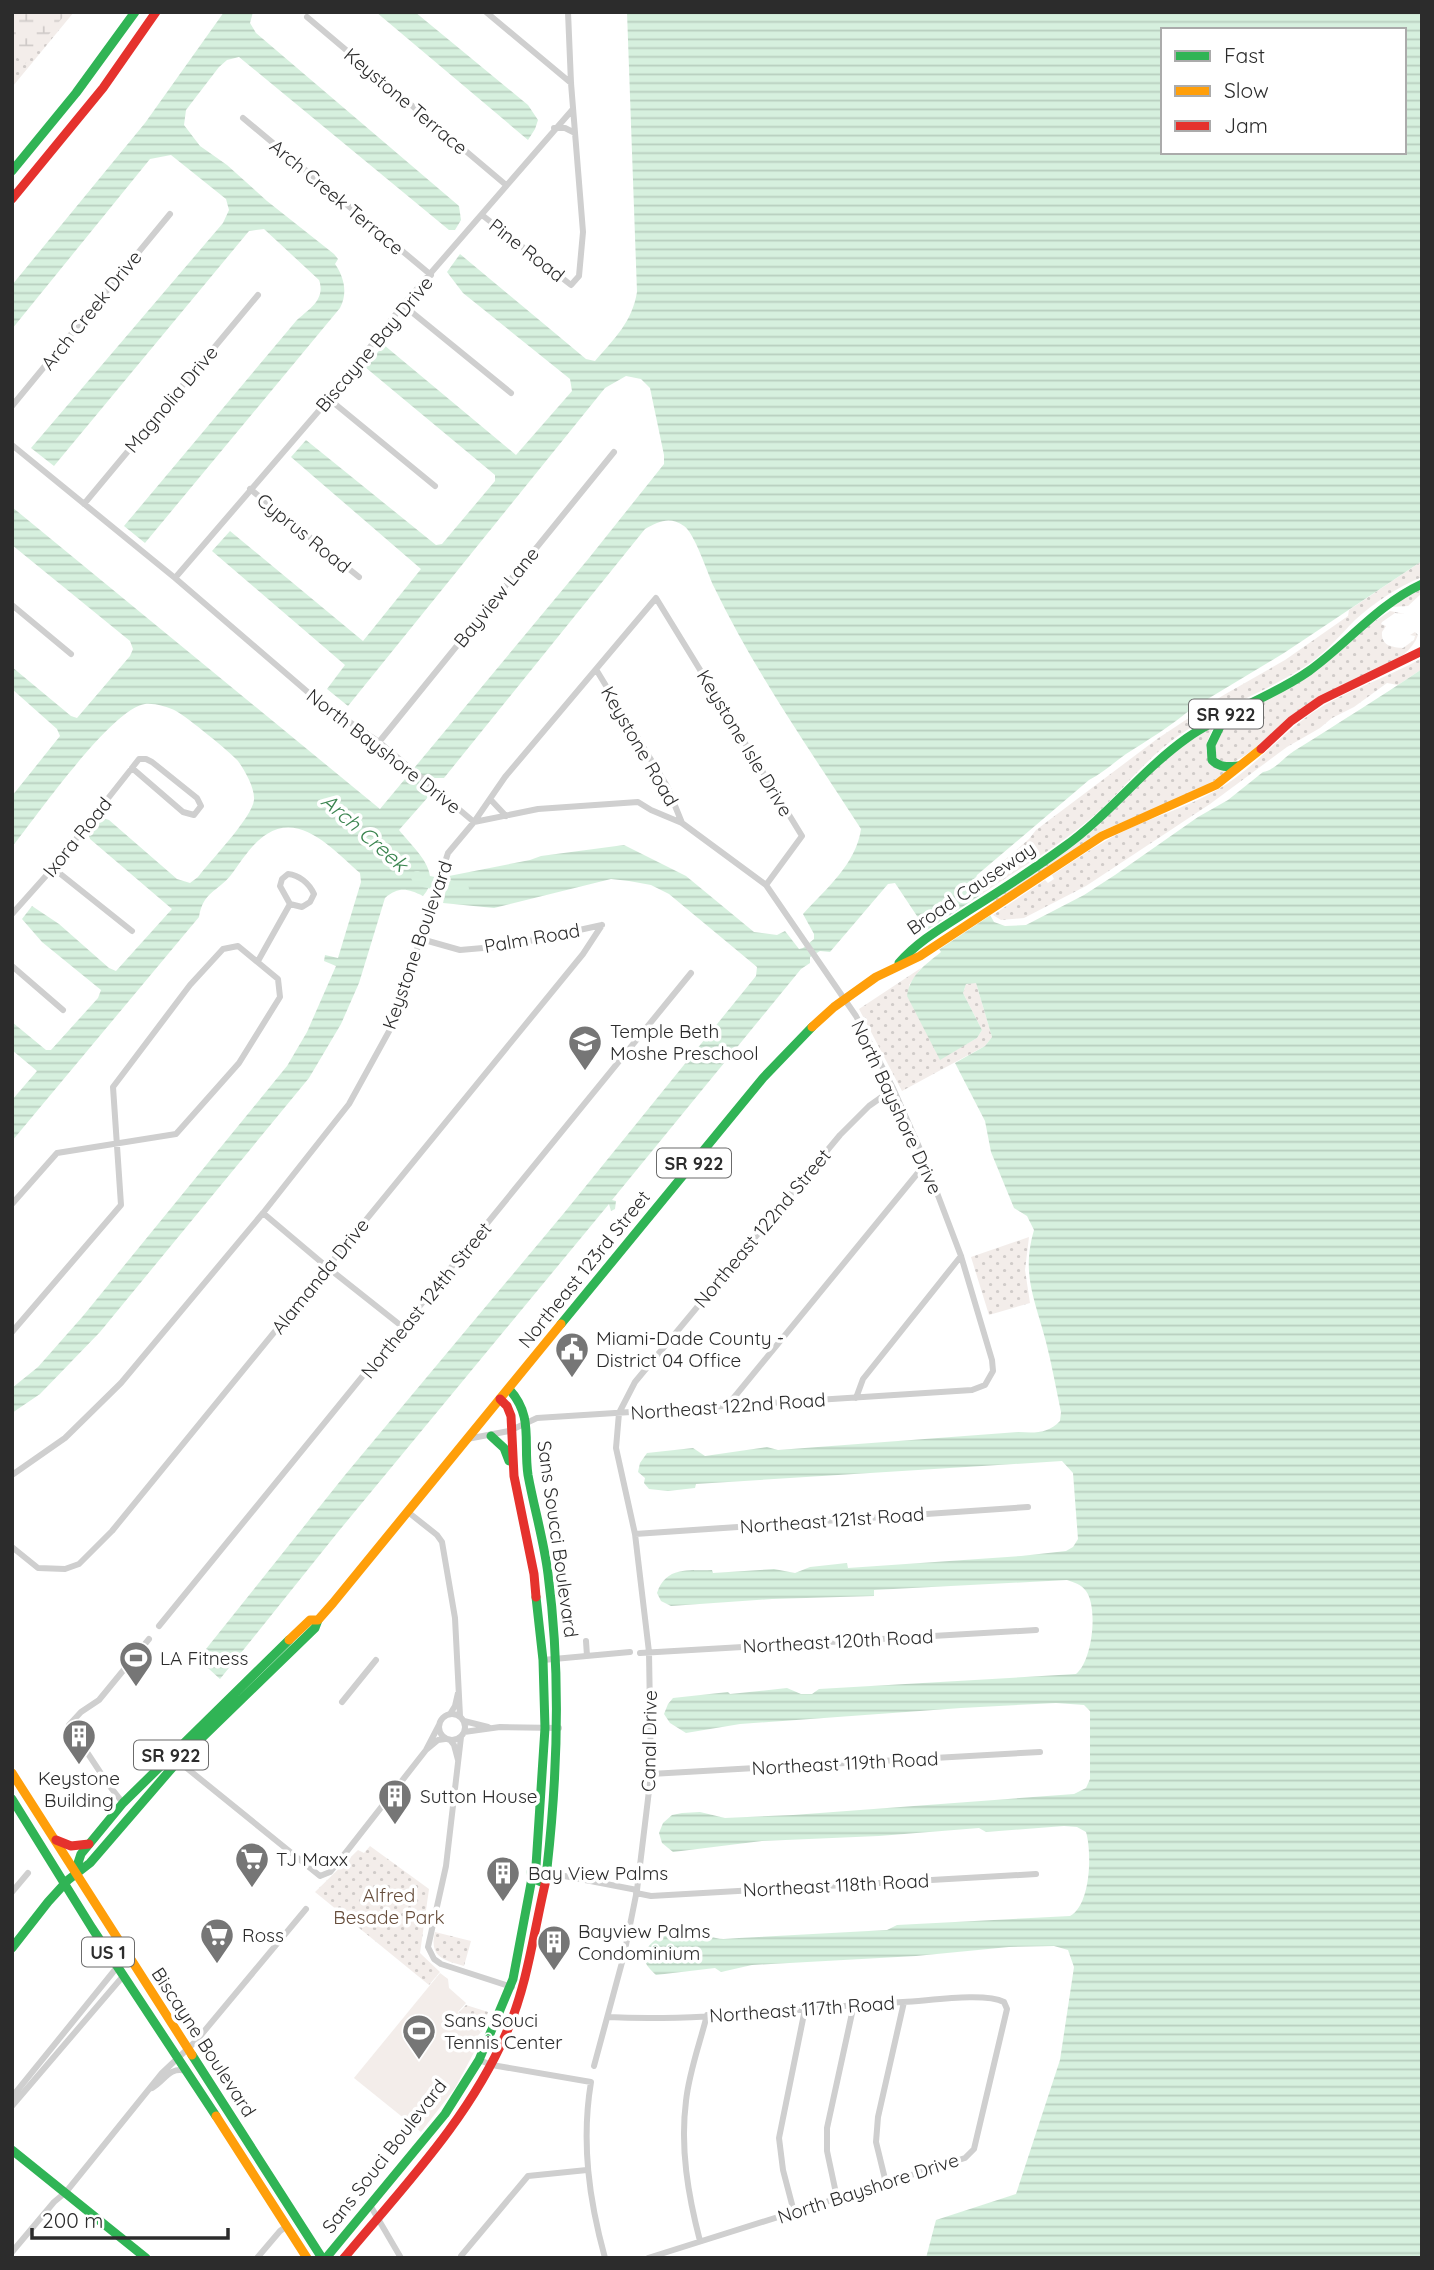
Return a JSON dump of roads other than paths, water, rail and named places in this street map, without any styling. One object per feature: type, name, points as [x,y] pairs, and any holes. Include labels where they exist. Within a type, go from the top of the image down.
[{"type":"main road","points":[[12,199],[103,88],[156,12]]},
{"type":"main road","points":[[12,171],[76,93],[135,13],[148,25]]},
{"type":"main road","name":"Broad Causeway","points":[[899,963],[914,946],[1085,831],[1166,754],[1198,730],[1307,672],[1384,603],[1422,584]]},
{"type":"main road","name":"Broad Causeway","points":[[899,963],[920,956],[1102,836],[1203,792],[1244,765],[1291,721],[1311,707],[1422,651]]},
{"type":"main road","points":[[1229,713],[1210,741],[1209,754],[1214,762],[1222,766],[1244,765]]},
{"type":"main road","name":"Northeast 123rd Street","points":[[12,1948],[65,1883],[75,1872],[90,1863],[125,1819],[223,1717],[237,1697],[315,1628],[318,1620],[786,1051],[816,1022],[899,963]]},
{"type":"main road","name":"Sans Soucci Boulevard","points":[[509,1390],[524,1407],[526,1465],[543,1540],[557,1659],[559,1728],[556,1799],[547,1874]]},
{"type":"main road","name":"Sans Soucci Boulevard","points":[[500,1399],[509,1409],[514,1476],[534,1574],[543,1660],[544,1728],[536,1866]]},
{"type":"main road","points":[[491,1436],[504,1448],[514,1476]]},
{"type":"main road","name":"Northeast 123rd Street","points":[[75,1872],[81,1854],[126,1800],[226,1702],[237,1697]]},
{"type":"main road","points":[[223,1717],[226,1702]]},
{"type":"main road","name":"Biscayne Boulevard","points":[[12,1773],[324,2258]]},
{"type":"main road","name":"Biscayne Boulevard","points":[[12,1800],[307,2258]]},
{"type":"main road","points":[[125,1819],[126,1800]]},
{"type":"main road","points":[[55,1840],[71,1846],[89,1844]]},
{"type":"main road","points":[[543,1865],[547,1874],[538,1882],[531,1872],[536,1866],[543,1865]]},
{"type":"main road","name":"Sans Souci Boulevard","points":[[344,2258],[454,2125],[492,2065],[520,1990],[547,1874]]},
{"type":"main road","name":"Sans Souci Boulevard","points":[[324,2258],[445,2114],[479,2060],[510,1986],[533,1878]]},
{"type":"main road","points":[[237,2149],[263,2165]]},
{"type":"main road","points":[[12,2150],[146,2258]]},
{"type":"street","points":[[486,12],[571,83]]},
{"type":"street","points":[[568,12],[575,133]]},
{"type":"street","name":"Keystone Terrace","points":[[307,17],[506,185]]},
{"type":"street","name":"Biscayne Bay Drive","points":[[175,578],[329,399],[403,305],[554,128],[573,110]]},
{"type":"street","name":"Arch Creek Terrace","points":[[243,118],[430,275]]},
{"type":"street","points":[[554,128],[565,128],[575,133]]},
{"type":"street","name":"Pine Road","points":[[482,215],[571,285],[579,276],[583,232],[575,133]]},
{"type":"street","name":"Arch Creek Drive","points":[[12,406],[170,214]]},
{"type":"street","name":"Magnolia Drive","points":[[84,504],[258,295]]},
{"type":"street","points":[[403,305],[511,393]]},
{"type":"street","points":[[329,399],[435,486]]},
{"type":"street","name":"North Bayshore Drive","points":[[12,445],[175,578],[317,699],[379,742],[474,822],[538,809],[638,802],[682,823],[766,886],[846,999],[893,1088],[926,1163],[961,1256],[992,1360],[993,1371],[989,1380]]},
{"type":"street","name":"Bayview Lane","points":[[379,742],[614,452]]},
{"type":"street","name":"Cyprus Road","points":[[250,489],[359,577]]},
{"type":"street","name":"Keystone Boulevard","points":[[12,1475],[65,1438],[121,1383],[263,1213],[349,1104],[393,1024],[448,853],[474,822],[505,777],[656,598]]},
{"type":"street","name":"Keystone Isle Drive","points":[[656,598],[802,836],[766,886]]},
{"type":"street","points":[[12,605],[71,654]]},
{"type":"street","name":"Keystone Road","points":[[597,671],[667,786],[682,823]]},
{"type":"street","name":"Ixora Road","points":[[12,914],[53,868],[139,759],[152,762],[197,797],[201,806],[198,811],[194,815],[183,812],[132,768]]},
{"type":"street","points":[[490,799],[506,816]]},
{"type":"street","points":[[53,868],[132,931]]},
{"type":"street","points":[[288,874],[303,880],[314,894],[310,902],[302,906],[290,904],[280,886],[282,879],[288,874]]},
{"type":"street","points":[[258,961],[290,904]]},
{"type":"street","name":"Palm Road","points":[[421,939],[460,950],[506,946],[602,925]]},
{"type":"street","name":"Alamanda Drive","points":[[12,1547],[38,1568],[65,1569],[79,1564],[112,1531],[583,954],[602,925]]},
{"type":"street","points":[[12,1204],[57,1153],[118,1142],[176,1134],[239,1063],[280,997],[278,979],[238,946],[223,949],[175,1004],[113,1087],[118,1142],[121,1205],[12,1332]]},
{"type":"street","points":[[12,966],[63,1010]]},
{"type":"street","name":"Northeast 124th Street","points":[[159,1626],[691,973]]},
{"type":"street","name":"Northeast 122nd Street","points":[[619,1413],[635,1382],[840,1135],[869,1106],[893,1088]]},
{"type":"street","points":[[727,1406],[926,1163]]},
{"type":"street","points":[[263,1213],[404,1328]]},
{"type":"street","points":[[856,1398],[863,1379],[961,1256]]},
{"type":"street","name":"Northeast 122nd Road","points":[[467,1439],[512,1430],[537,1418],[971,1390],[981,1388],[989,1380]]},
{"type":"street","name":"Canal Drive","points":[[594,2066],[637,1891],[651,1774],[649,1652],[635,1534],[616,1448],[619,1413]]},
{"type":"street","name":"Northeast 121st Road","points":[[635,1534],[1028,1507]]},
{"type":"street","points":[[178,1761],[320,1876],[326,1874],[426,1750],[443,1718],[455,1706],[458,1693],[455,1618],[442,1542],[408,1512]]},
{"type":"street","name":"Northeast 120th Road","points":[[640,1653],[1036,1630]]},
{"type":"street","points":[[126,1800],[108,1784],[69,1725],[81,1712],[99,1700],[149,1639]]},
{"type":"street","points":[[586,1641],[587,1656]]},
{"type":"street","points":[[543,1660],[630,1653]]},
{"type":"street","points":[[342,1702],[376,1660]]},
{"type":"street","points":[[458,1693],[463,1734],[446,1866],[428,1947],[438,1962],[520,1990]]},
{"type":"street","points":[[449,1714],[488,1727]]},
{"type":"street","points":[[439,1725],[440,1733],[454,1745],[458,1760]]},
{"type":"street","points":[[426,1750],[439,1740],[488,1727],[559,1728]]},
{"type":"street","name":"Northeast 119th Road","points":[[651,1774],[1040,1752]]},
{"type":"street","points":[[12,1892],[28,1873]]},
{"type":"street","name":"Northeast 118th Road","points":[[547,1874],[651,1896],[1036,1874]]},
{"type":"street","points":[[12,2252],[170,2064],[188,2050],[306,1909]]},
{"type":"street","points":[[12,2106],[118,1965]]},
{"type":"street","points":[[12,2096],[124,1975]]},
{"type":"street","name":"North Bayshore Drive","points":[[648,2258],[965,2158],[974,2149],[1007,2009],[1004,2002],[996,1998]]},
{"type":"street","name":"Northeast 117th Road","points":[[608,2017],[654,2019],[854,2004],[996,1998]]},
{"type":"street","points":[[886,2183],[876,2142],[878,2117],[904,2002]]},
{"type":"street","points":[[837,2198],[827,2151],[827,2128],[854,2004]]},
{"type":"street","points":[[794,2212],[783,2169],[779,2138],[804,2009]]},
{"type":"street","points":[[700,2241],[686,2176],[683,2137],[686,2099],[707,2015]]},
{"type":"street","points":[[479,2060],[492,2065],[591,2082],[586,2133],[587,2170],[604,2258]]},
{"type":"street","points":[[150,2088],[159,2084],[174,2070],[188,2073]]},
{"type":"street","points":[[461,2257],[527,2176],[587,2170]]},
{"type":"street","points":[[370,2205],[401,2258]]},
{"type":"street","points":[[257,2258],[287,2226]]},
{"type":"water","points":[[224,12],[253,12],[250,23],[256,33],[459,206],[461,220],[455,230],[449,230],[239,57],[227,60],[219,67],[186,110],[184,125],[200,146],[227,165],[334,254],[338,259],[335,264],[343,280],[344,297],[340,308],[145,543],[124,526],[296,321],[315,304],[321,287],[319,280],[264,229],[249,231],[54,466],[31,448],[223,223],[229,210],[226,199],[171,155],[150,159],[12,329],[12,285],[145,123]]},
{"type":"water","points":[[376,12],[415,12],[528,105],[538,120],[528,140]]},
{"type":"water","points":[[627,12],[1422,12],[1422,561],[1284,653],[1191,709],[1089,780],[977,875],[973,885],[994,922],[1005,926],[1026,925],[1084,895],[1115,875],[1198,817],[1228,800],[1294,751],[1422,669],[1422,2258],[926,2258],[936,2220],[1016,2194],[1060,2060],[1074,1967],[1068,1950],[1054,1946],[1009,1947],[916,1956],[752,1965],[721,1972],[715,1968],[656,1975],[646,1962],[646,1952],[651,1944],[658,1939],[677,1934],[728,1939],[887,1930],[897,1925],[1070,1916],[1077,1910],[1086,1890],[1088,1841],[1086,1832],[1077,1827],[986,1832],[979,1828],[762,1841],[673,1852],[662,1843],[659,1833],[663,1823],[672,1815],[682,1813],[700,1812],[725,1818],[793,1815],[1074,1794],[1086,1788],[1090,1779],[1090,1711],[1084,1705],[1056,1703],[961,1708],[740,1724],[686,1733],[670,1723],[664,1714],[673,1698],[728,1692],[730,1694],[787,1688],[801,1694],[812,1694],[819,1689],[1076,1674],[1082,1667],[1090,1646],[1093,1621],[1090,1599],[1082,1587],[1067,1580],[874,1590],[874,1596],[671,1606],[661,1601],[657,1593],[666,1578],[686,1571],[712,1570],[713,1573],[774,1569],[795,1573],[810,1567],[847,1563],[848,1568],[1021,1556],[1066,1551],[1073,1547],[1078,1539],[1073,1473],[1062,1461],[696,1484],[695,1488],[668,1491],[649,1489],[644,1483],[645,1478],[638,1472],[647,1453],[693,1448],[705,1456],[767,1447],[778,1450],[1035,1432],[1051,1428],[1060,1421],[1061,1412],[1052,1368],[1029,1274],[1030,1246],[1034,1230],[1027,1216],[1014,1208],[991,1152],[985,1121],[955,1063],[985,1046],[992,1037],[976,983],[966,984],[963,993],[982,1030],[977,1038],[940,1060],[907,996],[915,976],[941,952],[895,883],[888,884],[830,952],[820,951],[810,957],[810,963],[801,969],[612,1200],[616,1201],[615,1209],[611,1211],[609,1204],[220,1679],[198,1659],[345,1475],[564,1213],[756,976],[757,967],[669,894],[651,885],[611,879],[494,908],[443,903],[449,876],[541,856],[624,845],[686,876],[754,932],[777,935],[785,931],[799,949],[814,939],[803,914],[839,875],[853,854],[861,829],[765,680],[730,619],[692,537],[679,523],[664,521],[645,529],[444,778],[435,778],[422,792],[429,796],[399,830],[419,853],[429,870],[429,887],[423,896],[404,890],[385,898],[359,983],[341,1024],[309,1078],[100,1332],[40,1394],[12,1413],[12,1388],[38,1367],[83,1316],[287,1066],[307,1032],[336,966],[324,961],[325,955],[338,958],[361,882],[360,873],[329,846],[305,831],[280,828],[256,842],[226,881],[207,897],[199,917],[12,1141],[12,1100],[37,1071],[12,1050],[12,1022],[46,1050],[51,1050],[98,998],[101,990],[42,942],[22,919],[32,906],[59,924],[109,968],[116,971],[172,909],[90,839],[88,833],[102,818],[109,820],[177,879],[190,883],[239,828],[254,800],[246,775],[238,761],[226,750],[176,711],[145,704],[131,710],[113,724],[94,744],[12,847],[12,796],[60,736],[57,729],[12,689],[12,667],[71,716],[77,718],[133,649],[130,641],[12,545],[12,507],[380,809],[664,464],[650,388],[641,379],[626,376],[605,388],[348,706],[327,689],[345,665],[212,551],[230,531],[363,641],[421,569],[291,457],[306,440],[436,545],[442,544],[495,481],[495,475],[365,367],[384,345],[516,455],[572,391],[570,379],[463,293],[447,272],[460,254],[586,359],[595,361],[616,337],[635,303],[637,292]]},
{"type":"waterway","name":"Arch Creek","points":[[417,877],[419,880],[463,889]]},
{"type":"place","name":"Temple Beth Moshe Preschool","points":[[585,1072]]},
{"type":"place","name":"Miami-Dade County - District 04 Office","points":[[572,1379]]},
{"type":"place","name":"LA Fitness","points":[[136,1688]]},
{"type":"place","name":"Keystone Building","points":[[79,1766]]},
{"type":"place","name":"Sutton House","points":[[395,1826]]},
{"type":"place","name":"TJ Maxx","points":[[252,1889]]},
{"type":"place","name":"Bay View Palms","points":[[503,1903]]},
{"type":"place","name":"Ross","points":[[217,1965]]},
{"type":"place","name":"Bayview Palms Condominium","points":[[554,1972]]},
{"type":"place","name":"Sans Souci Tennis Center","points":[[419,2061]]},
{"type":"park label","name":"Alfred Besade Park","points":[[389,1906]]}]
